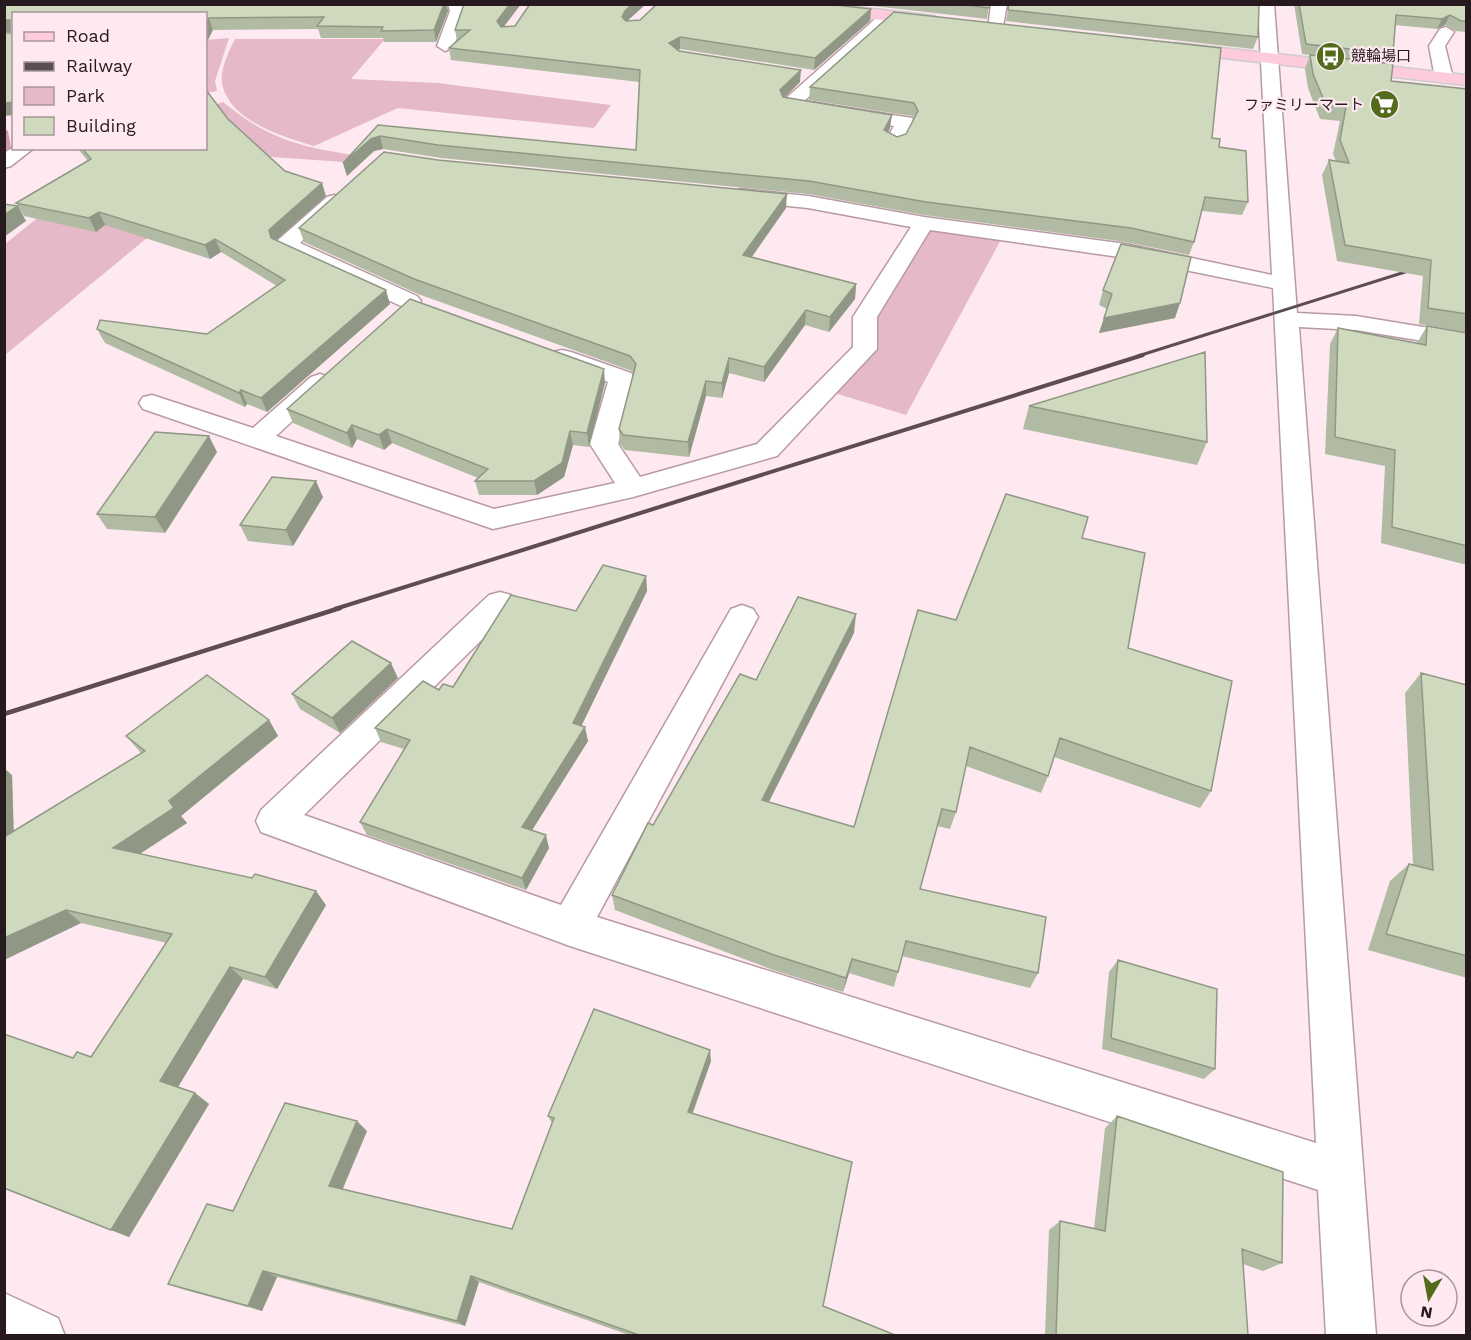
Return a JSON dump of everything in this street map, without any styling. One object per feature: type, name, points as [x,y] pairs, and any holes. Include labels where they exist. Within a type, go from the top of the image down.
[{"type":"main road","points":[[785,4],[953,24]]},
{"type":"main road","points":[[975,26],[1002,29]]},
{"type":"main road","points":[[1162,46],[1467,81]]},
{"type":"street","points":[[445,46],[458,11],[456,4]]},
{"type":"street","points":[[999,4],[1002,29]]},
{"type":"street","points":[[1266,4],[1350,1335]]},
{"type":"street","points":[[888,16],[790,104],[905,122],[895,142]]},
{"type":"street","points":[[1444,78],[1437,46],[1446,32]]},
{"type":"street","points":[[796,75],[819,78]]},
{"type":"street","points":[[4,162],[22,150]]},
{"type":"street","points":[[348,189],[286,244],[411,309]]},
{"type":"street","points":[[725,194],[808,202],[924,223],[1126,251],[1284,284]]},
{"type":"street","points":[[152,403],[493,519],[633,488],[767,450],[865,349],[865,317],[924,223]]},
{"type":"street","points":[[1286,319],[1356,323],[1467,341]]},
{"type":"street","points":[[544,350],[622,378],[604,444],[633,488]]},
{"type":"street","points":[[257,439],[342,362]]},
{"type":"street","points":[[500,603],[274,821],[570,927],[1340,1174]]},
{"type":"street","points":[[570,927],[742,617]]},
{"type":"street","points":[[4,1318],[40,1335]]},
{"type":"green space","points":[[229,38],[215,81],[217,91],[207,93],[207,40]]},
{"type":"green space","points":[[235,39],[385,39],[351,79],[438,83],[611,105],[594,128],[398,108],[314,146],[273,132],[246,117],[235,107],[222,83],[222,72]]},
{"type":"green space","points":[[223,102],[256,125],[286,140],[359,156],[344,162],[244,155],[207,108]]},
{"type":"green space","points":[[45,212],[153,233],[5,355],[5,244]]},
{"type":"green space","points":[[924,223],[1004,234],[906,415],[825,390],[865,349],[865,317]]},
{"type":"building","points":[[4,4],[444,4],[434,30],[381,31],[383,27],[317,26],[324,17],[209,18],[207,23],[207,12],[12,12],[12,102],[4,103],[4,33],[10,33],[10,20],[4,20]]},
{"type":"building","points":[[464,4],[510,4],[497,21],[501,27],[515,26],[530,4],[632,4],[622,17],[626,21],[640,20],[657,4],[827,4],[871,9],[815,58],[680,37],[669,43],[679,51],[801,70],[780,90],[783,97],[892,115],[884,130],[897,137],[906,134],[918,111],[914,103],[810,87],[894,12],[1221,48],[1212,138],[1220,139],[1219,147],[1246,151],[1248,202],[1205,197],[1194,242],[1131,228],[926,202],[809,181],[438,145],[380,136],[371,139],[343,163],[378,125],[636,150],[640,70],[449,48],[470,30],[455,30]]},
{"type":"building","points":[[959,4],[989,4],[989,8]]},
{"type":"building","points":[[1009,4],[1259,4],[1258,37],[1008,10]]},
{"type":"building","points":[[1299,4],[1467,4],[1467,21],[1461,21],[1450,15],[1442,19],[1396,15],[1393,54],[1306,44]]},
{"type":"building","points":[[1310,55],[1393,64],[1391,81],[1467,89],[1467,314],[1428,308],[1431,260],[1345,245],[1329,160],[1349,163],[1340,140],[1346,107],[1326,105],[1313,74]]},
{"type":"building","points":[[207,91],[228,119],[285,171],[322,183],[269,230],[271,238],[386,290],[261,398],[241,390],[239,393],[97,329],[100,320],[207,334],[285,280],[215,239],[205,245],[99,212],[89,218],[16,203],[91,159],[84,150],[207,150]]},
{"type":"building","points":[[384,152],[438,160],[787,194],[743,255],[856,284],[830,317],[806,310],[764,367],[729,358],[722,383],[706,381],[688,442],[623,435],[619,429],[636,364],[630,356],[414,279],[299,228]]},
{"type":"building","points":[[4,204],[18,206],[4,215]]},
{"type":"building","points":[[1121,244],[1191,257],[1180,303],[1104,318],[1112,294],[1103,290]]},
{"type":"building","points":[[410,299],[604,369],[587,433],[570,431],[562,463],[534,481],[475,481],[488,469],[387,429],[379,435],[352,425],[347,433],[287,409]]},
{"type":"building","points":[[1427,326],[1467,333],[1467,546],[1392,527],[1395,450],[1335,437],[1338,328],[1426,345]]},
{"type":"building","points":[[1205,352],[1207,442],[1029,406]]},
{"type":"building","points":[[155,432],[209,436],[155,517],[97,514]]},
{"type":"building","points":[[272,477],[316,481],[286,530],[240,525]]},
{"type":"building","points":[[1006,494],[1088,517],[1082,538],[1145,553],[1128,648],[1232,681],[1211,791],[1060,738],[1048,776],[970,747],[956,812],[942,809],[920,889],[1046,917],[1038,973],[906,941],[898,972],[852,959],[846,978],[774,955],[612,895],[648,823],[653,825],[740,674],[756,680],[798,597],[856,614],[762,800],[854,827],[918,610],[956,620]]},
{"type":"building","points":[[603,565],[646,576],[573,723],[585,727],[522,827],[546,835],[522,878],[360,822],[410,740],[375,728],[423,681],[439,690],[443,684],[453,687],[511,595],[576,611]]},
{"type":"building","points":[[352,641],[391,663],[332,718],[292,694]]},
{"type":"building","points":[[1421,673],[1467,685],[1467,956],[1386,934],[1409,864],[1433,870]]},
{"type":"building","points":[[207,675],[269,720],[169,801],[174,808],[113,848],[252,878],[255,874],[316,891],[265,977],[230,967],[160,1081],[195,1093],[111,1230],[4,1188],[4,1034],[73,1058],[77,1052],[91,1057],[172,934],[66,910],[4,938],[4,837],[145,751],[126,736]]},
{"type":"building","points":[[1118,960],[1217,989],[1215,1069],[1111,1038]]},
{"type":"building","points":[[594,1009],[710,1050],[688,1112],[852,1162],[823,1306],[895,1335],[639,1335],[471,1276],[457,1321],[263,1271],[248,1306],[168,1284],[207,1204],[233,1211],[285,1103],[357,1121],[329,1186],[512,1229],[554,1118],[548,1116]]},
{"type":"building","points":[[1117,1116],[1283,1172],[1282,1263],[1242,1249],[1248,1335],[1056,1335],[1060,1221],[1105,1231]]},
{"type":"waterway","points":[[4,131],[7,148],[4,150]]},
{"type":"railway","points":[[1138,356],[1421,267]]},
{"type":"railway","points":[[335,609],[1143,355]]},
{"type":"railway","points":[[4,714],[340,608]]},
{"type":"place","name":"競輪場口","points":[[1330,56]]},
{"type":"place","name":"ファミリーマート","points":[[1385,105]]}]
